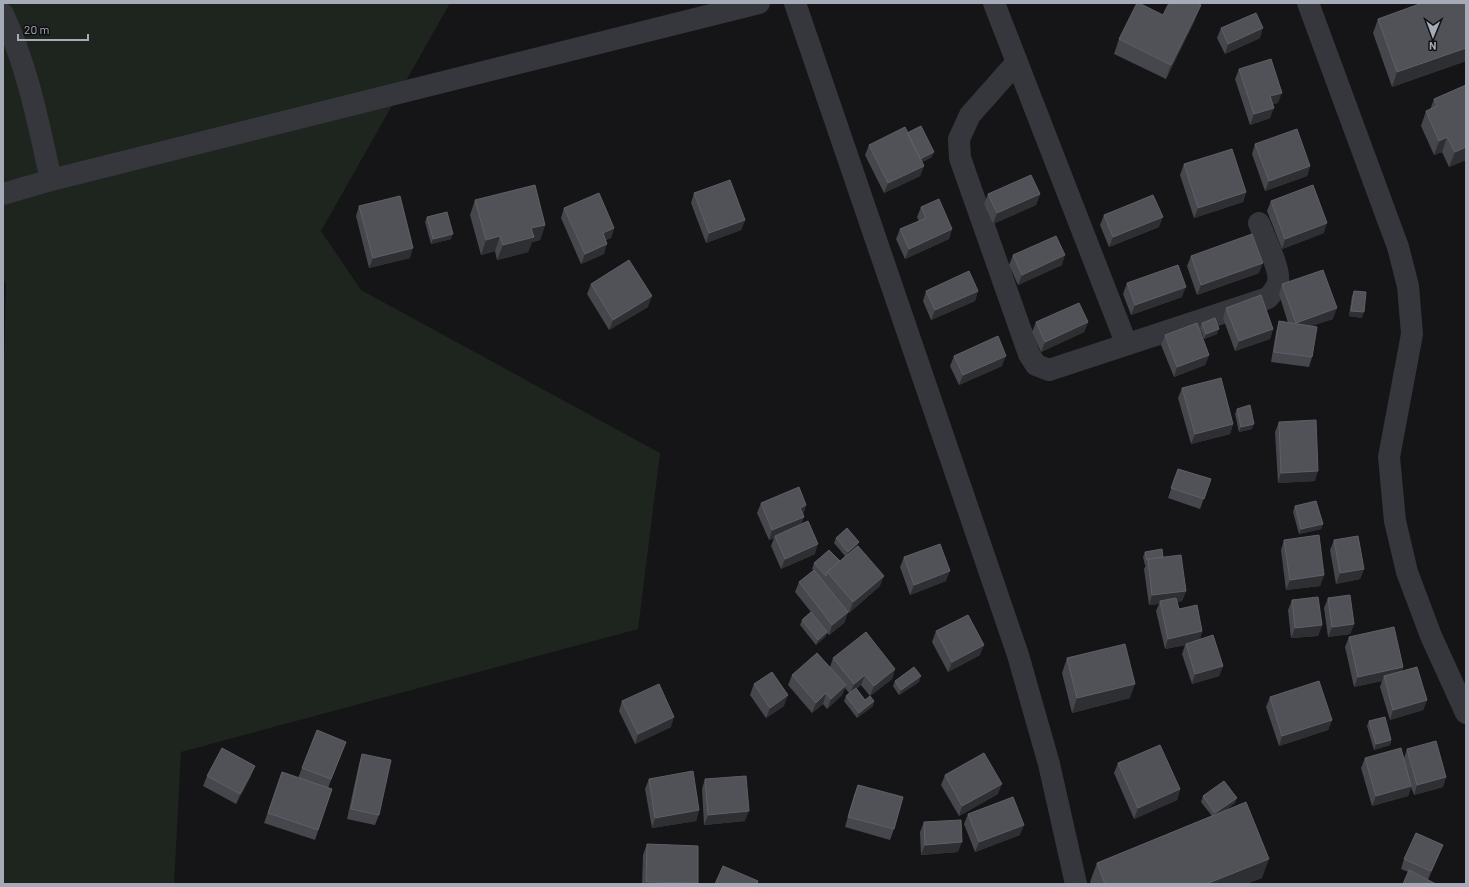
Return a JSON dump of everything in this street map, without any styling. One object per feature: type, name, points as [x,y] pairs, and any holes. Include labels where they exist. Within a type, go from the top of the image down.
[{"type":"street","points":[[3,194],[51,180],[759,3]]},
{"type":"street","points":[[795,3],[1018,655],[1049,764],[1076,884]]},
{"type":"street","points":[[994,3],[1126,343]]},
{"type":"street","points":[[1308,3],[1398,247],[1408,286],[1412,334],[1389,457],[1395,521],[1407,572],[1431,636],[1466,713]]},
{"type":"street","points":[[3,14],[15,41],[31,89],[51,180]]},
{"type":"street","points":[[1017,62],[970,116],[959,138],[960,158],[1029,354],[1036,365],[1049,370],[1126,343],[1268,298],[1275,290],[1279,281],[1277,271],[1259,223]]},
{"type":"shaded area","points":[[3,3],[450,3],[321,231],[361,290],[660,453],[638,629],[181,752],[174,884],[3,884],[3,406],[6,284],[3,277]]},
{"type":"building","points":[[1137,3],[1163,15],[1169,3],[1196,3],[1201,5],[1171,65],[1119,39]]},
{"type":"building","points":[[1422,3],[1466,3],[1466,48],[1397,72],[1378,19]]},
{"type":"building","points":[[1256,13],[1263,28],[1228,44],[1221,28]]},
{"type":"building","points":[[1271,59],[1282,93],[1270,96],[1274,108],[1254,114],[1239,69]]},
{"type":"building","points":[[1466,85],[1466,147],[1455,152],[1447,137],[1439,141],[1426,111],[1437,106],[1434,99]]},
{"type":"building","points":[[921,126],[934,152],[920,159],[907,133]]},
{"type":"building","points":[[905,127],[924,166],[888,183],[869,145]]},
{"type":"building","points":[[1297,129],[1310,166],[1269,181],[1255,144]]},
{"type":"building","points":[[1232,149],[1246,192],[1198,208],[1184,164]]},
{"type":"building","points":[[1031,175],[1040,194],[997,213],[988,194]]},
{"type":"building","points":[[730,180],[745,220],[709,233],[694,193]]},
{"type":"building","points":[[535,185],[545,225],[531,228],[534,237],[503,245],[500,236],[486,240],[475,200]]},
{"type":"building","points":[[1313,185],[1327,223],[1285,239],[1271,201]]},
{"type":"building","points":[[599,193],[614,228],[603,233],[607,244],[585,254],[564,208]]},
{"type":"building","points":[[1153,195],[1163,217],[1113,237],[1104,215]]},
{"type":"building","points":[[400,196],[413,248],[373,258],[359,206]]},
{"type":"building","points":[[939,199],[952,229],[909,249],[900,229],[926,218],[921,207]]},
{"type":"building","points":[[447,212],[453,234],[433,239],[427,217]]},
{"type":"building","points":[[1252,234],[1263,263],[1201,285],[1191,256]]},
{"type":"building","points":[[1056,236],[1065,255],[1022,275],[1013,255]]},
{"type":"building","points":[[629,260],[652,296],[613,320],[591,284]]},
{"type":"building","points":[[1178,265],[1186,287],[1135,305],[1127,283]]},
{"type":"building","points":[[1323,270],[1337,308],[1296,323],[1282,284]]},
{"type":"building","points":[[969,271],[978,291],[935,310],[926,291]]},
{"type":"building","points":[[1354,291],[1366,292],[1364,312],[1351,311]]},
{"type":"building","points":[[1261,295],[1273,329],[1239,341],[1226,308]]},
{"type":"building","points":[[1079,303],[1088,322],[1045,342],[1036,322]]},
{"type":"building","points":[[1215,318],[1219,329],[1206,334],[1202,323]]},
{"type":"building","points":[[1279,321],[1317,327],[1312,357],[1274,352]]},
{"type":"building","points":[[1197,323],[1209,355],[1177,367],[1165,335]]},
{"type":"building","points":[[998,336],[1006,356],[963,375],[954,356]]},
{"type":"building","points":[[1221,378],[1233,424],[1195,434],[1182,388]]},
{"type":"building","points":[[1250,405],[1254,424],[1241,427],[1237,409]]},
{"type":"building","points":[[1316,420],[1318,471],[1281,473],[1279,422]]},
{"type":"building","points":[[1178,469],[1211,479],[1204,499],[1171,488]]},
{"type":"building","points":[[799,487],[806,505],[800,508],[804,517],[772,530],[761,503]]},
{"type":"building","points":[[1316,501],[1323,524],[1301,529],[1295,506]]},
{"type":"building","points":[[808,521],[818,544],[785,559],[775,536]]},
{"type":"building","points":[[847,528],[859,542],[848,552],[836,538]]},
{"type":"building","points":[[1319,535],[1324,575],[1290,580],[1284,540]]},
{"type":"building","points":[[1358,536],[1364,569],[1340,573],[1334,540]]},
{"type":"building","points":[[940,544],[950,571],[914,585],[904,557]]},
{"type":"building","points":[[858,546],[884,576],[853,602],[827,572]]},
{"type":"building","points":[[1162,549],[1163,557],[1147,560],[1145,552]]},
{"type":"building","points":[[829,550],[840,561],[827,572],[826,576],[814,563]]},
{"type":"building","points":[[1181,555],[1186,591],[1152,595],[1148,559]]},
{"type":"building","points":[[814,570],[848,612],[832,625],[799,582]]},
{"type":"building","points":[[1350,595],[1354,624],[1332,627],[1328,598]]},
{"type":"building","points":[[1318,597],[1322,625],[1295,628],[1292,600]]},
{"type":"building","points":[[1176,598],[1179,609],[1197,605],[1202,631],[1168,639],[1160,601]]},
{"type":"building","points":[[811,612],[827,632],[818,640],[802,620]]},
{"type":"building","points":[[968,615],[984,645],[952,662],[936,631]]},
{"type":"building","points":[[1394,627],[1403,667],[1358,677],[1349,637]]},
{"type":"building","points":[[866,632],[895,669],[874,686],[865,675],[854,684],[833,658]]},
{"type":"building","points":[[1213,635],[1223,666],[1195,674],[1186,644]]},
{"type":"building","points":[[1125,644],[1135,684],[1077,698],[1067,658]]},
{"type":"building","points":[[817,653],[846,685],[831,699],[826,693],[816,703],[792,675]]},
{"type":"building","points":[[914,667],[921,676],[901,690],[895,681]]},
{"type":"building","points":[[1417,667],[1427,700],[1393,710],[1384,676]]},
{"type":"building","points":[[772,672],[788,695],[770,708],[754,684]]},
{"type":"building","points":[[1319,681],[1332,720],[1282,736],[1270,697]]},
{"type":"building","points":[[659,684],[674,717],[638,734],[622,701]]},
{"type":"building","points":[[856,688],[865,700],[870,696],[874,701],[859,713],[846,696]]},
{"type":"building","points":[[1385,717],[1391,740],[1376,744],[1369,721]]},
{"type":"building","points":[[317,730],[346,742],[331,779],[302,768]]},
{"type":"building","points":[[1436,741],[1446,777],[1417,785],[1407,749]]},
{"type":"building","points":[[1160,745],[1180,789],[1138,808],[1118,763]]},
{"type":"building","points":[[222,748],[255,766],[240,794],[207,776]]},
{"type":"building","points":[[1401,748],[1411,786],[1376,796],[1365,758]]},
{"type":"building","points":[[984,753],[1002,784],[962,806],[945,775]]},
{"type":"building","points":[[362,754],[391,760],[379,815],[351,809]]},
{"type":"building","points":[[693,771],[699,810],[655,818],[649,779]]},
{"type":"building","points":[[282,772],[332,789],[318,830],[268,813]]},
{"type":"building","points":[[746,776],[749,811],[708,815],[705,779]]},
{"type":"building","points":[[1224,781],[1237,798],[1215,813],[1203,796]]},
{"type":"building","points":[[858,785],[903,797],[894,829],[848,817]]},
{"type":"building","points":[[1013,797],[1024,825],[979,842],[968,814]]},
{"type":"building","points":[[1246,802],[1269,859],[1206,884],[1105,884],[1097,863]]},
{"type":"building","points":[[961,820],[962,842],[925,845],[924,822]]},
{"type":"building","points":[[1416,833],[1443,845],[1431,871],[1404,859]]},
{"type":"building","points":[[647,844],[698,846],[698,883],[646,882]]},
{"type":"building","points":[[723,866],[758,881],[757,884],[715,884]]},
{"type":"building","points":[[1409,870],[1436,884],[1403,884]]}]
